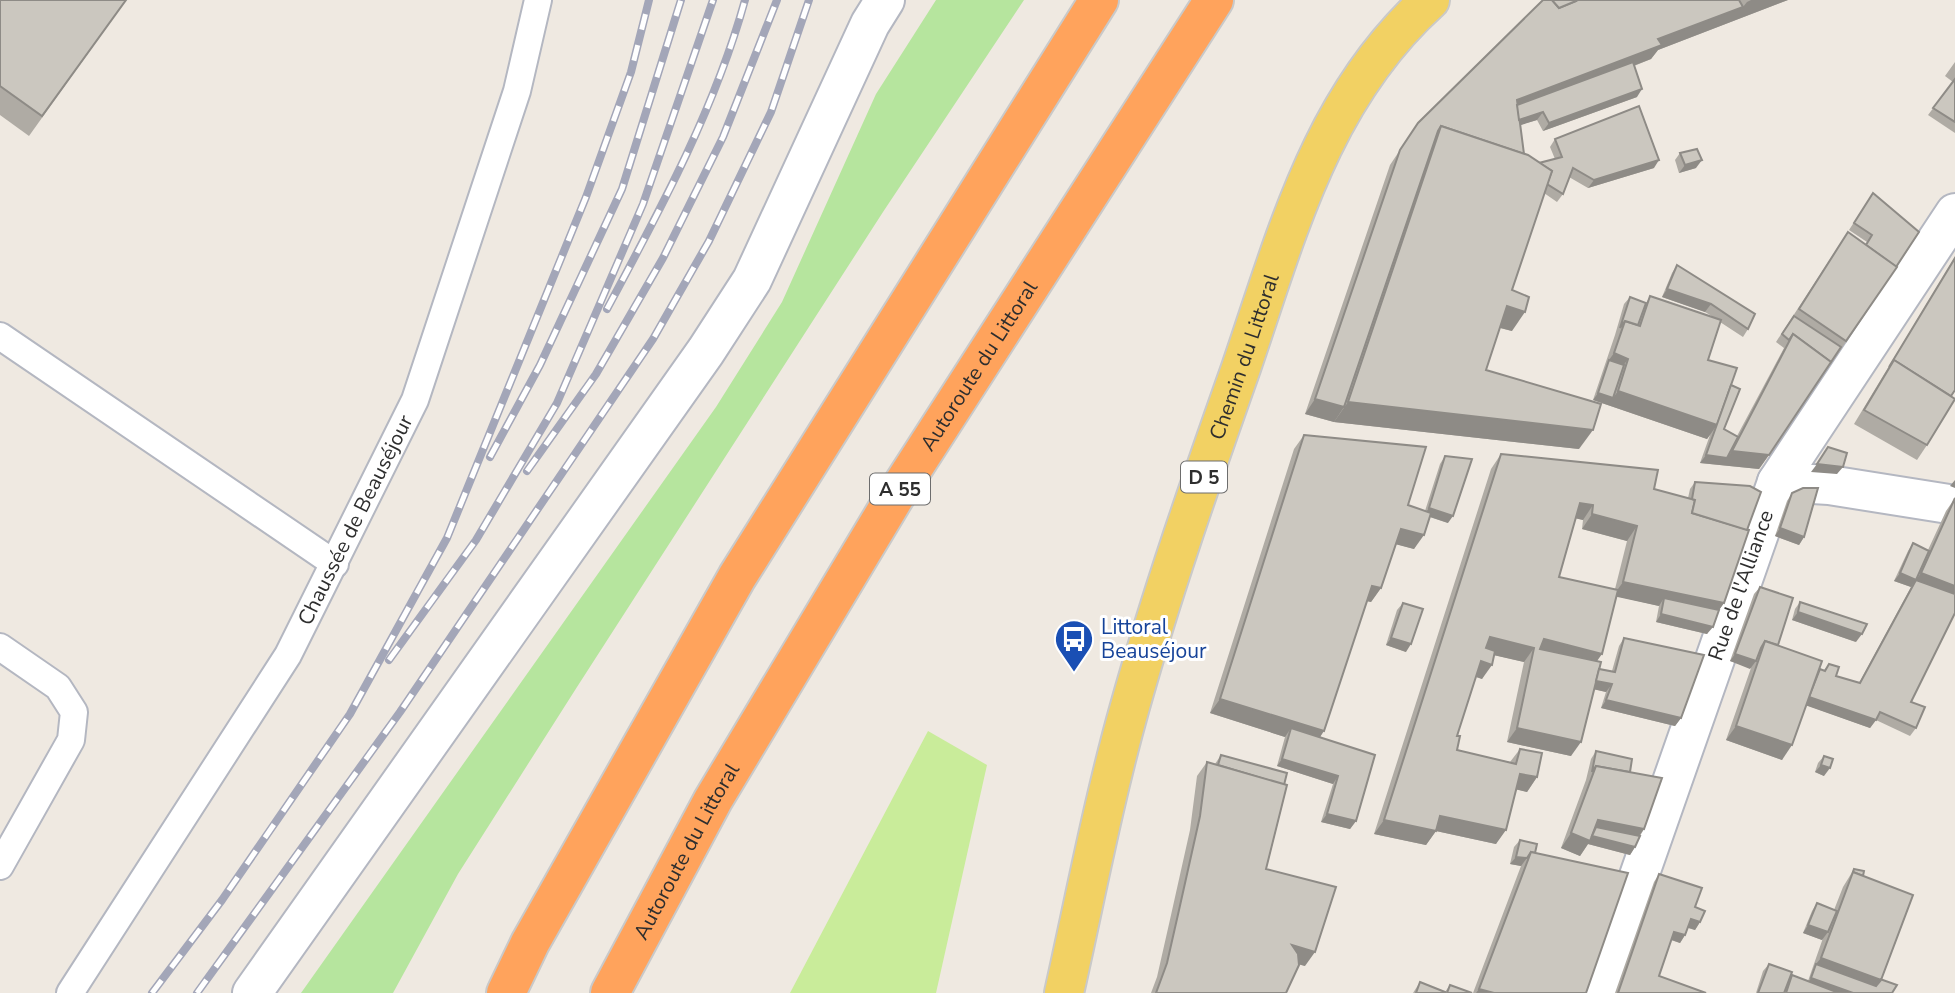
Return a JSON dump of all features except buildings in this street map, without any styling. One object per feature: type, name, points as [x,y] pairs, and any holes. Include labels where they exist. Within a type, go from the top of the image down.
[{"type":"highway","points":[[506,993],[530,943],[737,577],[1098,0]]},
{"type":"highway","name":"Autoroute du Littoral","points":[[610,993],[713,800],[894,498],[1214,0]]},
{"type":"highway","points":[[482,993],[530,943]]},
{"type":"main road","name":"Chemin du Littoral","points":[[1064,993],[1128,711],[1224,414],[1307,175],[1350,93],[1396,30],[1430,0]]},
{"type":"street","points":[[252,993],[706,351],[752,281],[870,24],[885,0]]},
{"type":"street","name":"Rue de l'Alliance","points":[[1598,993],[1777,482],[1955,213]]},
{"type":"street","points":[[1777,482],[1829,485],[1955,505]]},
{"type":"lane","name":"Chaussée de Beauséjour","points":[[70,993],[288,655],[415,400],[513,103],[538,0]]},
{"type":"lane","points":[[0,336],[335,564]]},
{"type":"lane","points":[[0,647],[58,687],[74,712],[71,740],[0,866]]},
{"type":"green space","points":[[936,0],[1024,0],[883,212],[458,874],[393,993],[301,993],[716,407],[782,302],[876,94]]},
{"type":"green space","points":[[928,731],[987,765],[936,993],[790,993]]},
{"type":"railway","points":[[152,993],[222,900],[350,714],[447,538],[586,197],[631,72],[649,0]]},
{"type":"railway","points":[[490,457],[540,365],[622,189],[681,0]]},
{"type":"railway","points":[[389,660],[476,540],[557,403],[643,204],[713,0]]},
{"type":"railway","points":[[607,309],[702,120],[733,41],[745,0]]},
{"type":"railway","points":[[527,471],[596,374],[663,258],[723,137],[777,0]]},
{"type":"railway","points":[[197,993],[400,712],[653,339],[709,241],[771,112],[809,0]]},
{"type":"place","name":"Littoral Beauséjour","points":[[1074,673]]}]
